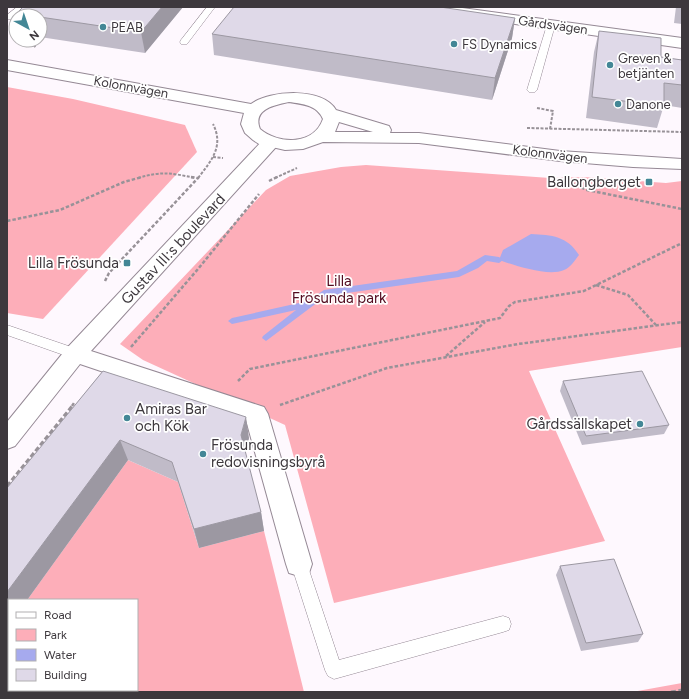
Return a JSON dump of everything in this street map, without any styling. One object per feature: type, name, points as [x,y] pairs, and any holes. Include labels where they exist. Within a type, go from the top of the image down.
[{"type":"street","name":"Gårdsvägen","points":[[424,7],[682,43]]},
{"type":"street","name":"Kolonnvägen","points":[[7,65],[255,110]]},
{"type":"street","points":[[289,97],[315,101],[325,107],[331,114],[332,122],[329,130],[321,137],[310,142],[297,145],[270,143],[252,132],[249,125],[250,117],[255,110],[276,99],[289,97]]},
{"type":"street","name":"Kolonnvägen","points":[[331,114],[367,126],[419,138],[560,156],[633,162],[682,164]]},
{"type":"street","name":"Kolonnvägen","points":[[321,137],[419,138]]},
{"type":"street","name":"Gustav III:s boulevard","points":[[7,439],[75,354],[270,143]]},
{"type":"street","points":[[75,354],[256,414],[299,564]]},
{"type":"lane","points":[[184,42],[211,7]]},
{"type":"lane","points":[[532,90],[551,25]]},
{"type":"lane","points":[[7,330],[75,354]]},
{"type":"lane","points":[[299,564],[334,670],[503,624]]},
{"type":"path","points":[[550,129],[552,111]]},
{"type":"path","points":[[7,221],[60,210],[124,182],[150,174],[169,172],[198,178],[213,157],[219,141],[217,130],[210,119]]},
{"type":"path","points":[[520,128],[682,132]]},
{"type":"path","points":[[264,187],[269,181],[285,172],[302,166]]},
{"type":"path","points":[[555,176],[587,190],[682,209]]},
{"type":"path","points":[[114,367],[198,269],[260,193]]},
{"type":"path","points":[[235,384],[250,369],[500,318],[509,306],[515,302],[584,291],[682,243]]},
{"type":"path","points":[[595,285],[628,295],[656,326]]},
{"type":"path","points":[[446,356],[486,321]]},
{"type":"path","points":[[256,414],[387,368],[518,344],[682,322]]},
{"type":"path","points":[[7,486],[74,403]]},
{"type":"path","points":[[670,692],[682,690]]},
{"type":"green space","points":[[7,87],[73,99],[185,125],[197,152],[43,319],[7,313]]},
{"type":"green space","name":"Lilla Frösunda park","points":[[366,165],[550,178],[584,177],[666,183],[682,181],[682,347],[529,371],[605,541],[334,603],[285,425],[143,360],[120,344],[266,190],[290,176],[341,167]]},
{"type":"green space","points":[[128,460],[178,482],[199,548],[264,531],[304,692],[7,692],[8,626],[8,691],[138,691],[138,599],[28,599]]},
{"type":"green space","points":[[682,683],[682,692],[632,692]]},
{"type":"water","points":[[531,234],[552,236],[564,240],[579,255],[568,268],[557,272],[531,270],[499,260],[503,250]]},
{"type":"building","points":[[162,7],[141,32],[48,18],[48,8],[22,8]]},
{"type":"building","points":[[234,7],[440,7],[515,18],[495,78],[212,34]]},
{"type":"building","points":[[599,31],[661,38],[661,57],[682,60],[682,85],[664,83],[664,106],[592,97]]},
{"type":"building","points":[[103,371],[246,417],[241,435],[261,512],[194,529],[172,462],[120,440],[7,592],[7,488]]},
{"type":"building","points":[[642,371],[669,425],[586,436],[563,381]]},
{"type":"building","points":[[614,559],[643,634],[586,643],[560,566]]},
{"type":"waterway","points":[[266,338],[324,293],[459,274],[475,266],[485,258],[499,260]]},
{"type":"waterway","points":[[232,321],[309,304]]},
{"type":"place","name":"PEAB","points":[[103,27]]},
{"type":"place","name":"FS Dynamics","points":[[454,44]]},
{"type":"place","name":"Greven & betjänten","points":[[610,65]]},
{"type":"place","name":"Danone","points":[[618,104]]},
{"type":"place","name":"Ballongberget","points":[[649,182]]},
{"type":"place","name":"Lilla Frösunda","points":[[127,263]]},
{"type":"place","name":"Amiras Bar och Kök","points":[[127,418]]},
{"type":"place","name":"Gårdssällskapet","points":[[640,424]]},
{"type":"place","name":"Frösunda redovisningsbyrå","points":[[203,454]]}]
